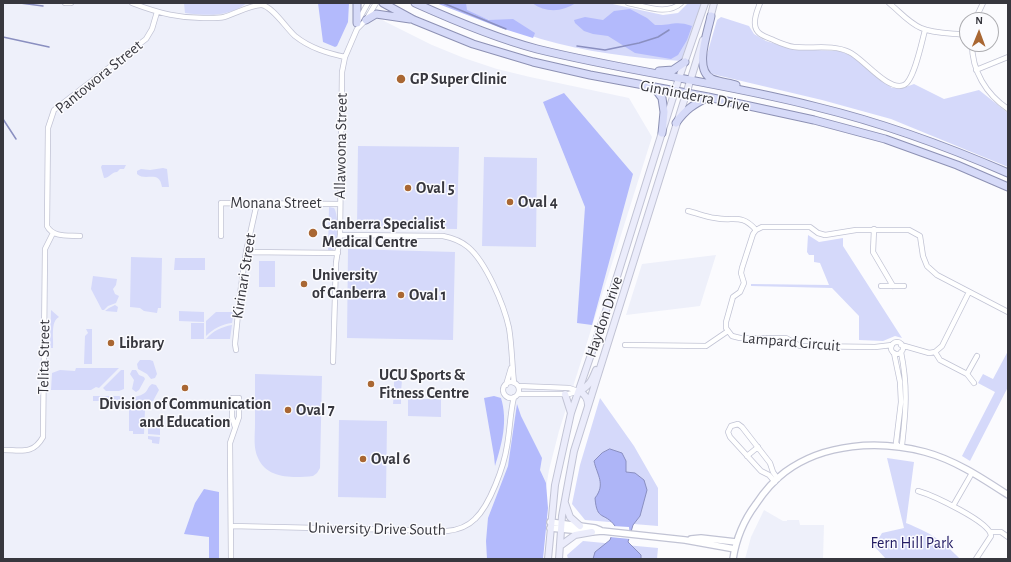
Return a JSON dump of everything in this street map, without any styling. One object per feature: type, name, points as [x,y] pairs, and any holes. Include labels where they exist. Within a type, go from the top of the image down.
[{"type":"main road","points":[[357,3],[357,26]]},
{"type":"main road","name":"Ginninderra Drive","points":[[382,3],[414,20],[473,44],[532,62],[814,120],[885,139],[957,165],[1008,187]]},
{"type":"main road","name":"Ginninderra Drive","points":[[415,3],[476,30],[536,48],[817,107],[889,127],[961,153],[1008,173]]},
{"type":"main road","name":"Haydon Drive","points":[[548,559],[554,485],[571,413],[610,299],[679,78],[705,3]]},
{"type":"main road","name":"Haydon Drive","points":[[559,559],[561,526],[574,451],[714,3]]},
{"type":"main road","points":[[366,20],[376,14],[414,20]]},
{"type":"main road","points":[[711,16],[702,61],[704,72],[712,79],[772,92],[817,107]]},
{"type":"main road","points":[[644,71],[670,71],[685,62]]},
{"type":"main road","points":[[654,87],[662,98],[664,112],[662,133]]},
{"type":"main road","points":[[676,123],[685,111],[692,105],[708,97]]},
{"type":"main road","points":[[579,391],[586,388],[592,380],[599,360],[606,351]]},
{"type":"main road","points":[[579,391],[587,398],[588,408]]},
{"type":"main road","points":[[565,394],[571,413]]},
{"type":"main road","points":[[565,502],[570,517],[580,526]]},
{"type":"main road","points":[[560,546],[575,536],[592,532]]},
{"type":"street","points":[[65,3],[71,3]]},
{"type":"street","points":[[132,3],[157,12],[181,17],[201,18],[223,17],[260,4],[268,8],[289,30],[306,43],[328,53],[346,57]]},
{"type":"street","name":"Allawoona Street","points":[[333,362],[336,263],[340,234],[342,72],[357,26],[368,3]]},
{"type":"street","name":"Allawoona Street","points":[[357,26],[366,20],[376,3]]},
{"type":"street","points":[[628,3],[664,10],[674,8],[680,3]]},
{"type":"street","points":[[760,3],[754,23],[756,30],[762,35],[792,47],[835,48],[846,50],[856,56],[888,83],[895,86],[904,85],[911,78],[925,30]]},
{"type":"street","points":[[889,3],[913,23],[925,30],[959,33]]},
{"type":"street","name":"Pantowora Street","points":[[53,233],[48,229],[46,221],[48,128],[54,110],[146,39],[152,29],[157,12]]},
{"type":"street","points":[[973,52],[976,70],[982,82],[989,93],[1008,109]]},
{"type":"street","points":[[976,70],[1008,57]]},
{"type":"street","name":"Monana Street","points":[[221,236],[222,203],[340,204]]},
{"type":"street","name":"Kirinari Street","points":[[236,350],[235,344],[240,294],[246,252],[257,203]]},
{"type":"street","points":[[688,211],[716,219],[743,219],[749,222],[756,230],[764,227],[810,228],[818,233],[826,235],[856,230],[909,230],[920,236],[923,256],[927,266],[937,275],[1008,312]]},
{"type":"street","points":[[874,229],[873,252],[893,286]]},
{"type":"street","name":"Lampard Circuit","points":[[756,230],[753,234],[742,268],[741,273],[744,283],[740,292],[733,297],[726,318],[726,325],[732,336],[740,338],[786,338],[800,346],[875,347],[892,345]]},
{"type":"street","points":[[53,233],[59,235],[80,236]]},
{"type":"street","name":"Telita Street","points":[[3,450],[27,451],[34,449],[43,437],[46,249],[53,233]]},
{"type":"street","points":[[340,234],[444,236],[459,241],[473,251],[489,275],[501,300],[509,328],[512,364],[516,385],[519,390],[516,396]]},
{"type":"street","points":[[246,252],[338,253]]},
{"type":"street","points":[[881,286],[904,286]]},
{"type":"street","points":[[904,402],[892,352],[892,345],[896,342],[929,353],[935,352],[942,346],[969,292]]},
{"type":"street","points":[[625,345],[706,346],[728,331]]},
{"type":"street","points":[[899,447],[896,443],[904,402],[906,378],[901,344]]},
{"type":"street","name":"Lampard Circuit","points":[[875,347],[892,352]]},
{"type":"street","points":[[892,352],[897,354],[914,348]]},
{"type":"street","points":[[935,352],[940,360],[967,374],[974,383]]},
{"type":"street","points":[[967,374],[977,356]]},
{"type":"street","points":[[512,364],[503,390],[504,394],[508,397],[565,394],[579,391]]},
{"type":"street","points":[[506,385],[509,383],[516,385],[569,388],[579,391]]},
{"type":"street","name":"University Drive South","points":[[511,409],[516,396]]},
{"type":"street","name":"University Drive South","points":[[231,526],[448,530],[461,528],[478,516],[492,493],[497,481],[504,461],[510,428],[511,409],[508,397]]},
{"type":"street","points":[[231,559],[230,443],[236,427],[239,417],[239,398],[232,398],[232,417],[236,427]]},
{"type":"street","points":[[736,424],[741,426],[770,463],[776,480],[760,471],[729,436],[728,430],[731,426],[736,424]]},
{"type":"street","points":[[733,559],[736,542],[749,513],[766,490],[776,480],[798,464],[822,453],[874,445],[899,447],[931,454],[972,473],[1008,495]]},
{"type":"street","points":[[747,456],[758,448]]},
{"type":"street","points":[[953,506],[972,473]]},
{"type":"street","points":[[918,491],[929,494],[953,506],[986,526],[991,532],[992,536],[976,559]]},
{"type":"street","points":[[550,525],[580,526],[595,528],[602,531]]},
{"type":"street","points":[[561,526],[592,532],[602,531],[685,540],[735,549]]},
{"type":"street","points":[[991,532],[1001,532],[1008,537]]},
{"type":"street","points":[[685,540],[701,538],[736,542]]},
{"type":"shaded area","name":"University of Canberra","points":[[3,3],[353,3],[386,22],[432,45],[464,58],[497,69],[530,77],[629,98],[652,137],[559,431],[549,470],[542,511],[539,559],[3,559]]},
{"type":"shaded area","points":[[318,3],[349,3],[348,22],[337,46],[335,47],[323,42]]},
{"type":"shaded area","points":[[436,3],[466,3],[467,10],[489,20],[513,19],[535,33],[533,38],[501,28]]},
{"type":"shaded area","points":[[532,3],[576,3],[560,10],[548,10]]},
{"type":"shaded area","points":[[630,9],[647,18],[655,25],[681,23],[692,26],[687,40],[678,55],[671,59],[635,53],[608,36],[584,31],[575,23],[574,20],[585,17],[603,20],[614,11]]},
{"type":"shaded area","points":[[564,93],[633,174],[592,325],[577,323],[585,207],[543,102]]},
{"type":"shaded area","points":[[716,255],[700,306],[626,315],[642,264]]},
{"type":"shaded area","points":[[494,396],[501,398],[504,415],[502,441],[495,466],[484,398]]},
{"type":"shaded area","points":[[517,404],[521,416],[542,458],[540,470],[546,483],[548,508],[543,559],[487,559],[486,541],[488,518],[508,466]]},
{"type":"shaded area","points":[[610,449],[622,453],[626,461],[626,472],[635,473],[644,480],[647,490],[640,516],[633,525],[628,542],[641,555],[641,559],[593,559],[595,552],[610,540],[615,526],[611,521],[599,513],[595,498],[600,488],[600,480],[594,461],[602,453]]},
{"type":"shaded area","points":[[204,489],[219,492],[219,559],[209,559],[209,537],[184,534],[195,503]]},
{"type":"shaded area","points":[[764,510],[783,521],[799,520],[800,525],[824,525],[823,559],[745,559],[751,537]]},
{"type":"green space","points":[[184,3],[247,3],[233,11],[201,15],[185,13]]},
{"type":"green space","points":[[447,3],[608,3],[663,15],[678,13],[688,3],[702,3],[682,61],[610,54],[558,44],[517,31]]},
{"type":"green space","points":[[721,17],[749,26],[754,34],[766,41],[792,49],[840,51],[852,56],[892,88],[903,88],[914,84],[944,99],[979,90],[1008,113],[1008,167],[891,119],[822,100],[712,74],[707,69],[706,58],[717,20]]},
{"type":"green space","name":"Oval 5","points":[[358,146],[459,147],[457,229],[357,228]]},
{"type":"green space","name":"Oval 4","points":[[484,157],[537,158],[536,247],[482,246]]},
{"type":"green space","points":[[102,165],[126,165],[124,169],[120,169],[104,178],[101,167]]},
{"type":"green space","points":[[163,168],[167,169],[169,187],[162,187],[158,178],[144,177],[137,174],[137,171],[141,169],[150,170]]},
{"type":"green space","points":[[329,207],[334,208],[337,217],[336,244],[331,252],[331,250],[328,251]]},
{"type":"green space","points":[[808,235],[819,242],[843,238],[843,246],[902,338],[895,336],[883,341],[859,340],[859,316],[832,288],[751,286],[751,284],[829,285],[820,263],[814,262],[814,255],[809,255],[807,252]]},
{"type":"green space","name":"Oval 1","points":[[348,249],[455,252],[453,340],[347,338]]},
{"type":"green space","points":[[131,257],[162,258],[161,308],[158,308],[157,313],[130,307]]},
{"type":"green space","points":[[175,258],[205,258],[205,270],[174,270]]},
{"type":"green space","points":[[259,261],[275,261],[275,287],[259,287]]},
{"type":"green space","points":[[93,276],[117,279],[116,285],[113,289],[115,294],[119,296],[116,303],[108,306],[104,310],[102,310],[91,289]]},
{"type":"green space","points":[[115,305],[118,307],[117,312],[105,311],[109,308]]},
{"type":"green space","points":[[51,310],[59,317],[54,322],[53,326],[53,348],[50,347]]},
{"type":"green space","points":[[179,311],[204,312],[204,322],[179,321]]},
{"type":"green space","points":[[216,312],[234,312],[232,323],[218,327],[206,336],[206,321]]},
{"type":"green space","points":[[191,323],[204,323],[204,339],[191,339]]},
{"type":"green space","points":[[232,325],[230,339],[206,339],[218,330]]},
{"type":"green space","points":[[86,329],[92,329],[92,364],[84,364],[85,336],[88,333]]},
{"type":"green space","points":[[1008,351],[1008,387],[970,461],[962,456],[995,392],[978,383],[983,374],[993,379]]},
{"type":"green space","points":[[140,360],[153,361],[157,374],[155,378],[151,379],[147,374],[138,369],[137,364]]},
{"type":"green space","points":[[76,368],[119,368],[99,388],[96,387],[91,390],[51,390],[52,373],[60,370],[75,371]]},
{"type":"green space","points":[[121,370],[124,370],[124,389],[119,391],[106,391],[103,388]]},
{"type":"green space","points":[[132,370],[136,370],[139,375],[145,379],[139,390],[136,392],[132,389],[134,380],[130,374]]},
{"type":"green space","name":"Oval 7","points":[[255,374],[322,376],[320,468],[313,476],[281,476],[268,470],[262,465],[258,458],[255,450]]},
{"type":"green space","points":[[394,380],[402,380],[401,392],[394,392]]},
{"type":"green space","points":[[152,384],[156,385],[159,390],[153,401],[136,405],[134,404],[132,400],[133,398],[145,393]]},
{"type":"green space","points":[[394,393],[401,393],[401,404],[393,404]]},
{"type":"green space","points":[[93,396],[119,396],[124,398],[124,401],[93,401]]},
{"type":"green space","points":[[600,398],[634,446],[658,488],[658,526],[585,520],[572,504],[580,465]]},
{"type":"green space","points":[[408,399],[441,399],[441,417],[408,416]]},
{"type":"green space","points":[[129,409],[145,410],[144,434],[133,434],[133,431],[129,431]]},
{"type":"green space","points":[[148,420],[160,420],[160,435],[148,434]]},
{"type":"green space","name":"Oval 6","points":[[339,420],[387,421],[386,498],[338,497]]},
{"type":"green space","points":[[148,436],[160,437],[159,444],[152,443],[152,440],[148,439]]},
{"type":"green space","name":"Fern Hill Park","points":[[887,458],[914,462],[906,523],[936,538],[960,559],[886,559],[874,546],[882,533],[904,528]]},
{"type":"green space","points":[[583,541],[658,548],[657,559],[568,559],[567,555]]},
{"type":"pier","points":[[613,526],[629,527],[630,539],[610,537]]},
{"type":"waterway","points":[[20,3],[43,6]]},
{"type":"waterway","points":[[443,3],[506,29]]},
{"type":"waterway","points":[[577,46],[605,50],[639,43],[658,37],[669,30]]},
{"type":"waterway","points":[[3,37],[49,47]]},
{"type":"waterway","points":[[3,119],[16,139]]},
{"type":"place","name":"GP Super Clinic","points":[[401,79]]},
{"type":"place","name":"Oval 5","points":[[408,188]]},
{"type":"place","name":"Oval 4","points":[[510,202]]},
{"type":"place","name":"Canberra Specialist Medical Centre","points":[[313,233]]},
{"type":"place","name":"University of Canberra","points":[[304,284]]},
{"type":"place","name":"Oval 1","points":[[401,295]]},
{"type":"place","name":"Library","points":[[111,343]]},
{"type":"place","name":"UCU Sports & Fitness Centre","points":[[371,384]]},
{"type":"place","name":"Division of Communication and Education","points":[[185,388]]},
{"type":"place","name":"Oval 7","points":[[288,410]]},
{"type":"place","name":"Oval 6","points":[[363,459]]}]
